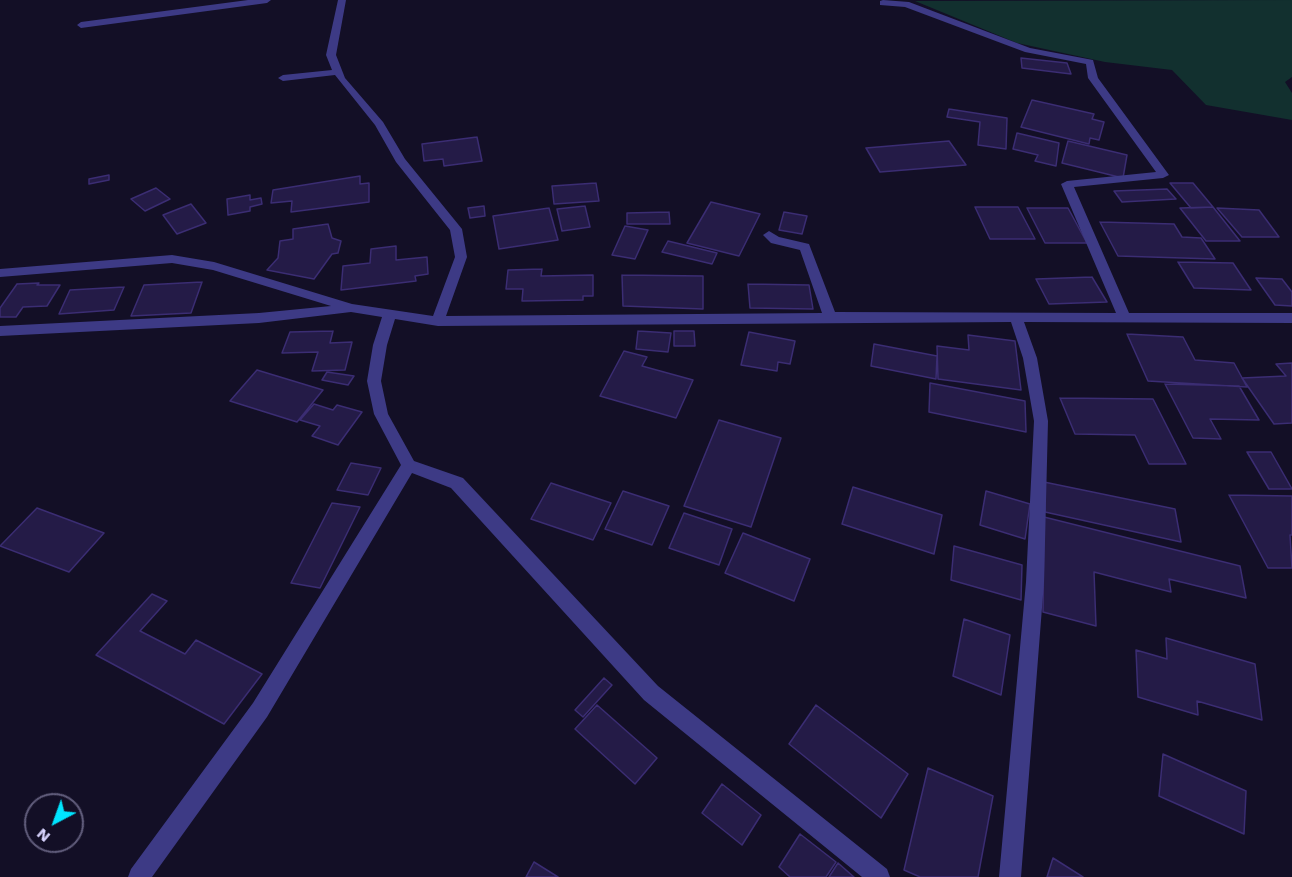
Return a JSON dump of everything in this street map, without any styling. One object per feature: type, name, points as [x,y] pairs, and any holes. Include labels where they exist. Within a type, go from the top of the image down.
[{"type":"street","points":[[81,26],[267,0]]},
{"type":"street","points":[[342,0],[331,55],[341,79],[379,124],[400,160],[456,230],[461,256],[438,321]]},
{"type":"street","points":[[883,3],[906,4],[1028,50],[1090,62],[1094,78],[1163,176],[1067,184],[1124,316]]},
{"type":"street","points":[[283,78],[338,72]]},
{"type":"street","points":[[769,235],[775,240],[805,247],[830,317]]},
{"type":"street","points":[[0,273],[172,259],[214,266],[351,308],[438,321],[830,317],[1292,318]]},
{"type":"street","points":[[0,331],[259,318],[351,308]]},
{"type":"street","points":[[390,314],[380,345],[374,381],[381,414],[409,465],[457,483],[651,693],[879,877]]},
{"type":"street","points":[[1010,877],[1034,593],[1041,420],[1030,358],[1016,317]]},
{"type":"street","points":[[139,877],[260,710],[409,465]]},
{"type":"green space","points":[[1292,0],[1292,77],[1285,82],[1292,93],[1292,120],[1206,105],[1172,70],[1105,62],[1017,43],[915,1]]},
{"type":"building","points":[[1021,58],[1067,63],[1071,74],[1022,68]]},
{"type":"building","points":[[1032,100],[1094,114],[1092,119],[1104,122],[1099,140],[1090,138],[1089,144],[1021,127]]},
{"type":"building","points":[[949,109],[1007,118],[1006,149],[978,145],[980,122],[947,117]]},
{"type":"building","points":[[1017,133],[1059,143],[1056,166],[1035,161],[1038,155],[1013,149]]},
{"type":"building","points":[[477,137],[482,161],[444,166],[443,159],[424,161],[422,144]]},
{"type":"building","points":[[949,141],[966,165],[880,172],[866,148]]},
{"type":"building","points":[[1068,141],[1127,155],[1123,178],[1062,163]]},
{"type":"building","points":[[109,175],[109,180],[89,184],[89,179]]},
{"type":"building","points":[[360,176],[360,184],[369,183],[369,202],[291,212],[292,201],[271,203],[273,190]]},
{"type":"building","points":[[596,183],[599,201],[554,204],[552,186]]},
{"type":"building","points":[[1170,183],[1193,183],[1213,207],[1191,208]]},
{"type":"building","points":[[156,188],[170,199],[145,211],[131,199]]},
{"type":"building","points":[[1167,189],[1176,199],[1122,202],[1114,191]]},
{"type":"building","points":[[250,195],[250,200],[261,198],[262,204],[250,207],[250,211],[228,215],[227,199]]},
{"type":"building","points":[[711,202],[760,214],[739,256],[687,243]]},
{"type":"building","points":[[191,204],[206,223],[177,234],[163,215]]},
{"type":"building","points":[[484,206],[485,216],[470,218],[468,208]]},
{"type":"building","points":[[585,206],[590,227],[562,231],[557,209]]},
{"type":"building","points":[[975,207],[1018,207],[1035,239],[990,239]]},
{"type":"building","points":[[1213,207],[1240,241],[1206,241],[1180,208]]},
{"type":"building","points":[[549,208],[558,240],[499,249],[493,216]]},
{"type":"building","points":[[1027,208],[1068,208],[1087,243],[1045,243]]},
{"type":"building","points":[[1217,208],[1259,210],[1279,237],[1242,237]]},
{"type":"building","points":[[669,212],[670,224],[627,224],[627,213]]},
{"type":"building","points":[[784,212],[807,216],[802,234],[779,230]]},
{"type":"building","points":[[1100,222],[1174,224],[1182,237],[1201,238],[1215,259],[1118,256]]},
{"type":"building","points":[[328,224],[332,238],[341,241],[338,253],[332,254],[314,279],[267,270],[278,258],[280,241],[293,239],[293,229]]},
{"type":"building","points":[[625,226],[648,230],[635,259],[612,255]]},
{"type":"building","points":[[668,241],[717,253],[712,264],[662,252]]},
{"type":"building","points":[[396,246],[396,260],[427,257],[428,274],[415,276],[416,281],[341,290],[343,266],[370,263],[371,249]]},
{"type":"building","points":[[1178,262],[1233,263],[1251,290],[1194,288]]},
{"type":"building","points":[[542,269],[541,276],[593,275],[593,296],[583,296],[583,300],[522,301],[523,289],[506,289],[508,270]]},
{"type":"building","points":[[622,275],[703,276],[703,309],[623,306]]},
{"type":"building","points":[[1092,277],[1107,302],[1049,304],[1036,279]]},
{"type":"building","points":[[1256,278],[1282,279],[1292,292],[1292,306],[1275,305]]},
{"type":"building","points":[[202,282],[191,313],[131,316],[144,285]]},
{"type":"building","points":[[17,284],[60,285],[47,306],[23,307],[16,317],[0,317],[0,308]]},
{"type":"building","points":[[748,284],[809,285],[813,309],[750,308]]},
{"type":"building","points":[[124,287],[114,310],[59,314],[70,290]]},
{"type":"building","points":[[333,331],[330,343],[352,342],[345,370],[312,371],[318,352],[282,353],[290,332]]},
{"type":"building","points":[[638,331],[671,333],[668,352],[636,349]]},
{"type":"building","points":[[674,331],[694,331],[695,346],[674,346]]},
{"type":"building","points":[[749,332],[795,341],[790,364],[778,362],[777,371],[741,365]]},
{"type":"building","points":[[1127,334],[1183,337],[1195,360],[1234,363],[1247,387],[1148,381]]},
{"type":"building","points":[[968,335],[1015,341],[1021,390],[938,379],[937,346],[969,350]]},
{"type":"building","points":[[874,344],[937,356],[936,379],[871,366]]},
{"type":"building","points":[[624,351],[647,357],[642,366],[693,380],[676,418],[600,396]]},
{"type":"building","points":[[1292,363],[1292,423],[1274,424],[1242,378],[1286,376],[1276,364]]},
{"type":"building","points":[[257,370],[323,390],[297,422],[230,401]]},
{"type":"building","points":[[327,372],[354,376],[348,385],[322,380]]},
{"type":"building","points":[[930,383],[1025,401],[1026,432],[929,412]]},
{"type":"building","points":[[1165,384],[1239,386],[1259,420],[1210,419],[1221,439],[1193,438]]},
{"type":"building","points":[[1060,398],[1153,399],[1186,464],[1149,464],[1135,435],[1075,434]]},
{"type":"building","points":[[314,404],[333,410],[337,405],[362,412],[338,445],[312,436],[320,426],[300,420]]},
{"type":"building","points":[[719,420],[781,438],[751,527],[684,506]]},
{"type":"building","points":[[1247,452],[1271,452],[1292,489],[1269,489]]},
{"type":"building","points":[[351,463],[381,468],[368,495],[337,490]]},
{"type":"building","points":[[1044,482],[1175,509],[1181,542],[1045,512]]},
{"type":"building","points":[[551,483],[611,503],[593,540],[531,519]]},
{"type":"building","points":[[853,487],[942,515],[934,554],[842,524]]},
{"type":"building","points":[[623,491],[669,506],[652,545],[605,529]]},
{"type":"building","points":[[986,491],[1030,504],[1025,539],[980,525]]},
{"type":"building","points":[[1229,495],[1292,496],[1292,535],[1290,535],[1292,568],[1268,568]]},
{"type":"building","points":[[332,503],[360,507],[320,588],[291,583]]},
{"type":"building","points":[[37,508],[104,533],[69,572],[0,546]]},
{"type":"building","points":[[684,513],[732,529],[719,565],[669,548]]},
{"type":"building","points":[[1044,517],[1240,566],[1246,598],[1169,579],[1171,592],[1094,572],[1096,626],[1043,612]]},
{"type":"building","points":[[743,533],[810,559],[794,601],[725,573]]},
{"type":"building","points":[[954,546],[1022,565],[1021,600],[951,580]]},
{"type":"building","points":[[152,594],[167,601],[140,631],[185,654],[196,640],[262,674],[224,724],[96,655]]},
{"type":"building","points":[[964,619],[1010,635],[1001,695],[953,676]]},
{"type":"building","points":[[1166,638],[1255,664],[1262,720],[1197,701],[1198,715],[1138,697],[1136,650],[1167,659]]},
{"type":"building","points":[[604,678],[612,685],[583,717],[575,710]]},
{"type":"building","points":[[597,705],[657,758],[635,784],[575,729]]},
{"type":"building","points":[[816,705],[908,774],[881,818],[789,744]]},
{"type":"building","points":[[1163,754],[1246,791],[1244,834],[1159,796]]},
{"type":"building","points":[[928,768],[993,796],[978,877],[920,877],[904,870]]},
{"type":"building","points":[[722,784],[761,815],[742,845],[702,813]]},
{"type":"building","points":[[800,834],[836,862],[826,877],[790,877],[779,867]]},
{"type":"building","points":[[1053,858],[1083,877],[1047,877]]},
{"type":"building","points":[[534,862],[558,877],[526,877]]},
{"type":"building","points":[[838,863],[854,877],[829,877]]}]
